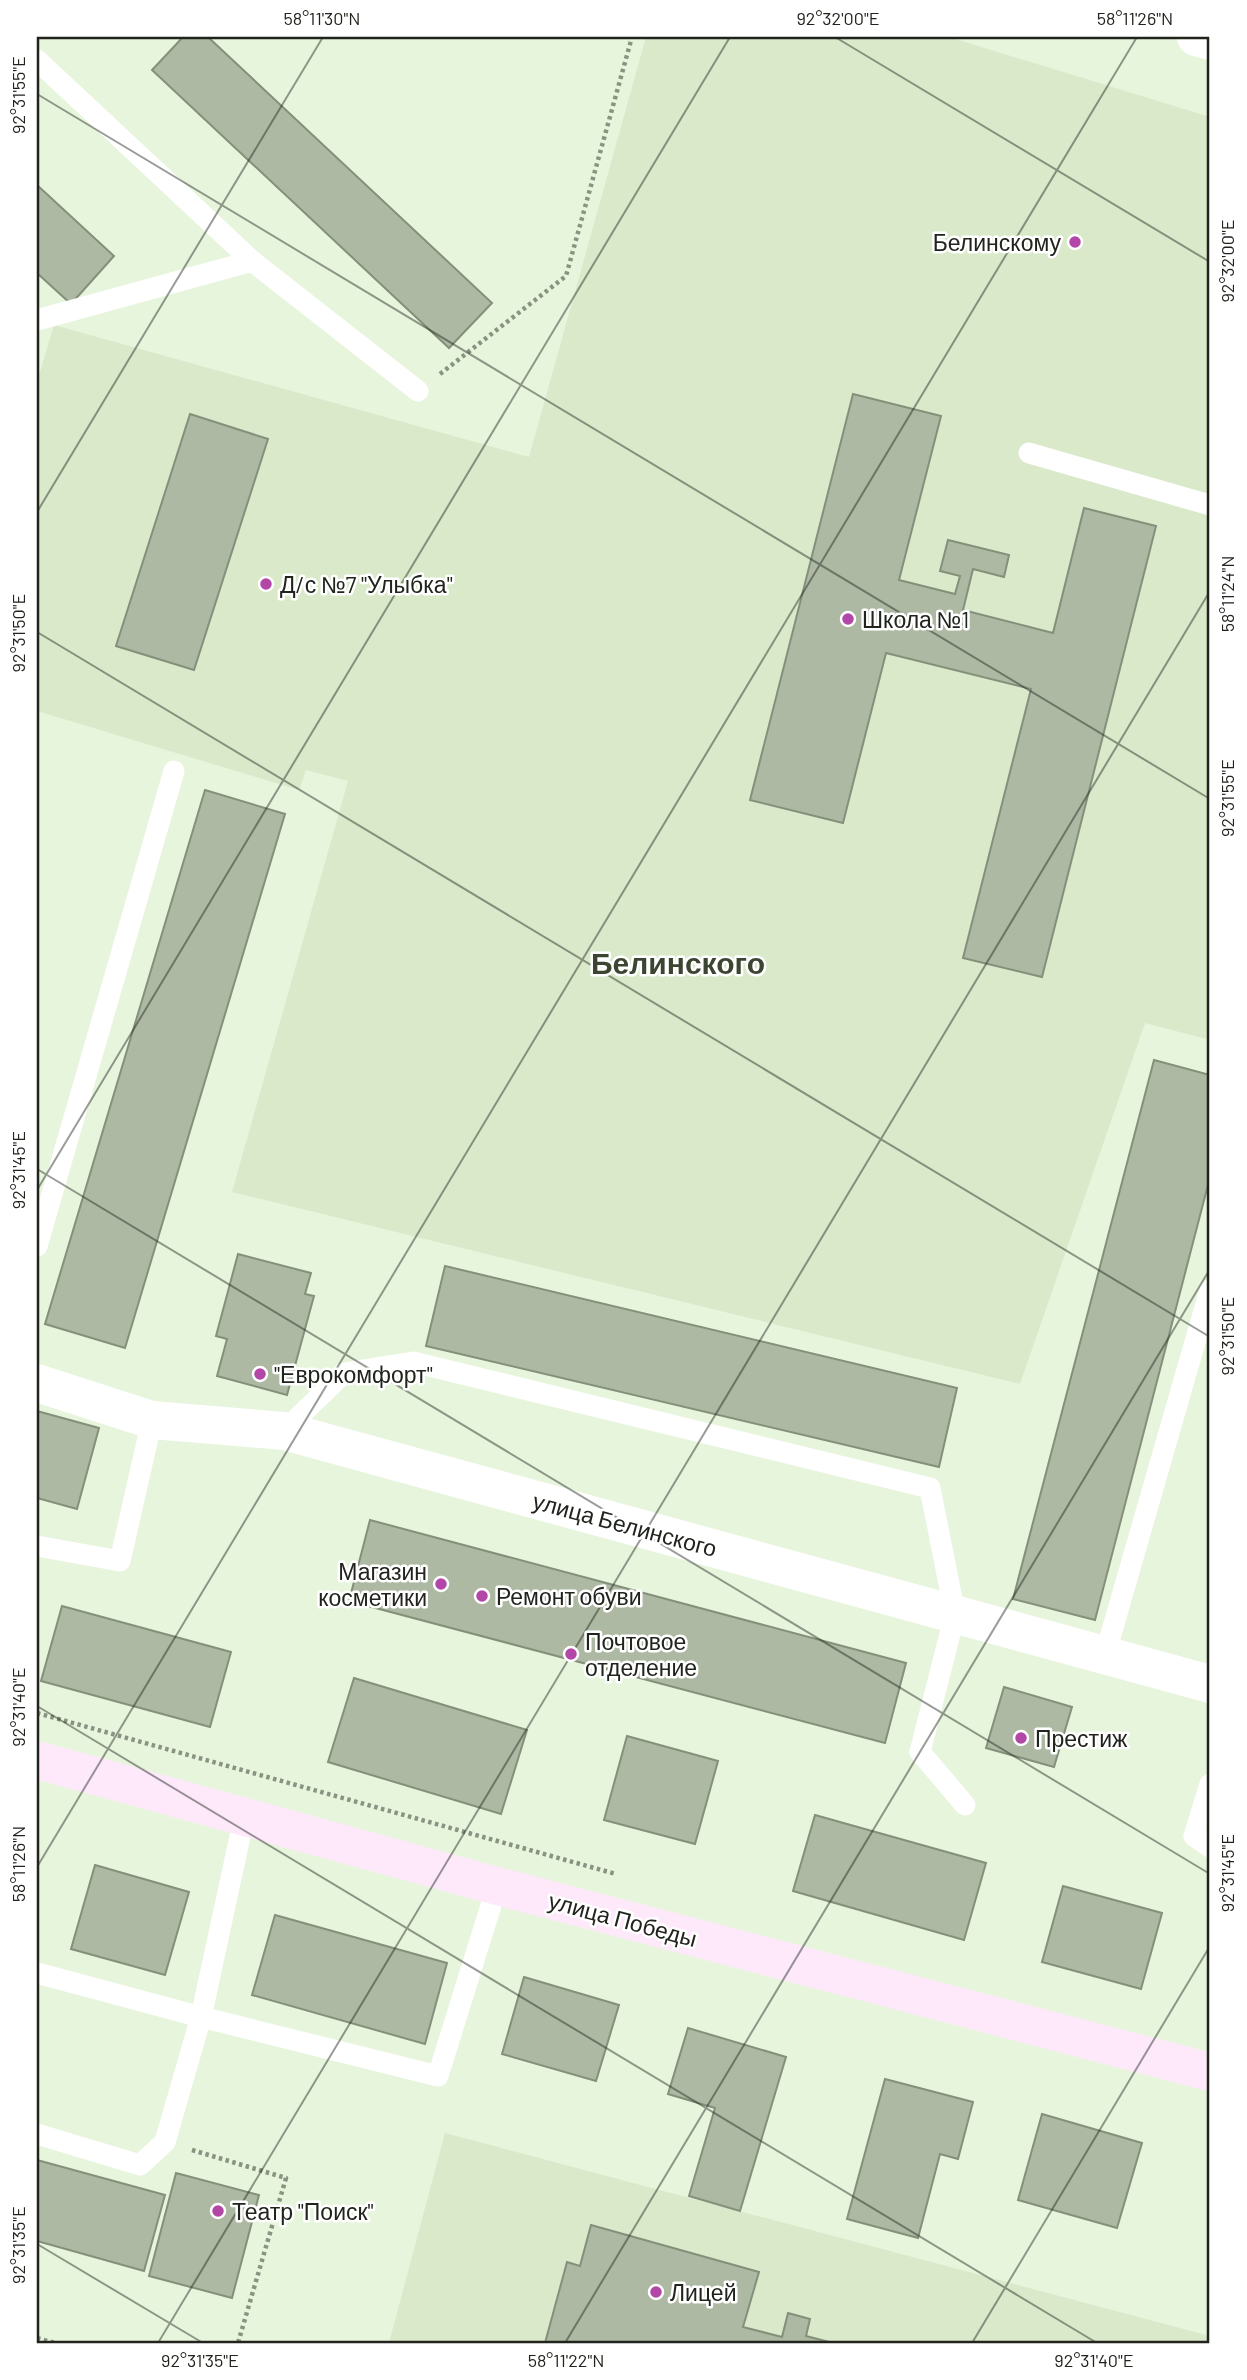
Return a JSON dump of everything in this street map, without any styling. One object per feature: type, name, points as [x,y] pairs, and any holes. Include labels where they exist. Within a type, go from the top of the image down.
[{"type":"street","points":[[1196,37],[1210,41]]},
{"type":"street","name":"улица Белинского","points":[[37,1383],[152,1420],[284,1431],[1210,1684]]},
{"type":"street","name":"улица Победы","points":[[37,1760],[496,1886],[1210,2072]]},
{"type":"lane","points":[[37,60],[252,261],[418,391]]},
{"type":"lane","points":[[37,320],[252,261]]},
{"type":"lane","points":[[1029,453],[1210,505]]},
{"type":"lane","points":[[37,1246],[174,771]]},
{"type":"lane","points":[[1105,1655],[1210,1290]]},
{"type":"lane","points":[[284,1431],[344,1373],[413,1362],[930,1488],[955,1614],[920,1752],[965,1805]]},
{"type":"lane","points":[[37,1546],[120,1561],[152,1420]]},
{"type":"lane","points":[[1210,1784],[1194,1836],[1210,1847]]},
{"type":"lane","points":[[37,2134],[140,2165],[165,2143],[201,2017],[244,1818]]},
{"type":"lane","points":[[37,1973],[438,2076],[496,1886]]},
{"type":"path","points":[[418,391],[566,276],[632,37]]},
{"type":"path","points":[[165,2143],[286,2178],[238,2343]]},
{"type":"path","points":[[37,2338],[55,2343]]},
{"type":"shaded area","name":"Школа №1","points":[[646,37],[949,37],[1210,117],[1210,1040],[1145,1023],[1020,1384],[232,1192],[348,781],[306,770],[299,790],[37,711],[37,382],[54,325],[529,457]]},
{"type":"shaded area","points":[[445,2133],[1210,2336],[1210,2343],[389,2343]]},
{"type":"building","points":[[183,37],[208,37],[492,303],[449,348],[152,70]]},
{"type":"building","points":[[37,185],[114,256],[71,304],[37,273]]},
{"type":"building","points":[[853,394],[941,416],[899,580],[955,594],[960,576],[940,571],[948,540],[1009,555],[1004,577],[973,569],[963,610],[1053,633],[1084,508],[1156,526],[1042,977],[963,958],[1031,689],[886,653],[843,823],[750,800]]},
{"type":"building","points":[[190,414],[268,439],[194,670],[116,646]]},
{"type":"building","points":[[205,790],[285,814],[125,1348],[45,1324]]},
{"type":"building","points":[[1154,1060],[1210,1075],[1210,1177],[1095,1620],[1013,1599]]},
{"type":"building","points":[[238,1254],[311,1273],[305,1294],[314,1296],[287,1395],[217,1376],[227,1339],[216,1336]]},
{"type":"building","points":[[445,1266],[957,1388],[939,1467],[426,1346]]},
{"type":"building","points":[[37,1411],[99,1428],[77,1509],[37,1498]]},
{"type":"building","points":[[370,1520],[906,1663],[885,1743],[349,1601]]},
{"type":"building","points":[[62,1606],[231,1652],[210,1727],[41,1681]]},
{"type":"building","points":[[354,1678],[527,1730],[501,1814],[328,1762]]},
{"type":"building","points":[[1004,1687],[1072,1707],[1054,1767],[986,1748]]},
{"type":"building","points":[[627,1736],[718,1761],[695,1844],[604,1820]]},
{"type":"building","points":[[815,1815],[986,1863],[964,1940],[793,1891]]},
{"type":"building","points":[[95,1865],[189,1892],[165,1975],[71,1949]]},
{"type":"building","points":[[1063,1886],[1162,1913],[1141,1989],[1042,1962]]},
{"type":"building","points":[[275,1915],[447,1963],[425,2044],[252,1995]]},
{"type":"building","points":[[524,1977],[619,2005],[596,2081],[502,2054]]},
{"type":"building","points":[[688,2028],[786,2057],[740,2211],[689,2196],[715,2108],[668,2094]]},
{"type":"building","points":[[885,2079],[973,2102],[958,2159],[940,2154],[918,2238],[847,2219]]},
{"type":"building","points":[[1042,2114],[1142,2143],[1117,2228],[1018,2200]]},
{"type":"building","points":[[37,2160],[165,2195],[144,2271],[37,2241]]},
{"type":"building","points":[[176,2173],[259,2195],[232,2298],[149,2276]]},
{"type":"building","name":"Лицей","points":[[591,2225],[759,2272],[743,2327],[782,2337],[788,2313],[810,2319],[806,2336],[833,2343],[545,2343],[567,2262],[580,2266]]},
{"type":"place","name":"Белинскому","points":[[1075,242]]},
{"type":"place","name":"Д/с №7 \"Улыбка\"","points":[[266,584]]},
{"type":"place","name":"Школа №1","points":[[848,619]]},
{"type":"place","name":"\"Еврокомфорт\"","points":[[260,1374]]},
{"type":"place","name":"Магазин косметики","points":[[441,1584]]},
{"type":"place","name":"Ремонт обуви","points":[[482,1596]]},
{"type":"place","name":"Почтовое отделение","points":[[571,1654]]},
{"type":"place","name":"Престиж","points":[[1021,1738]]},
{"type":"place","name":"Театр \"Поиск\"","points":[[218,2211]]},
{"type":"place","name":"Лицей","points":[[656,2292]]},
{"type":"district","name":"Белинского","points":[[678,962]]}]
